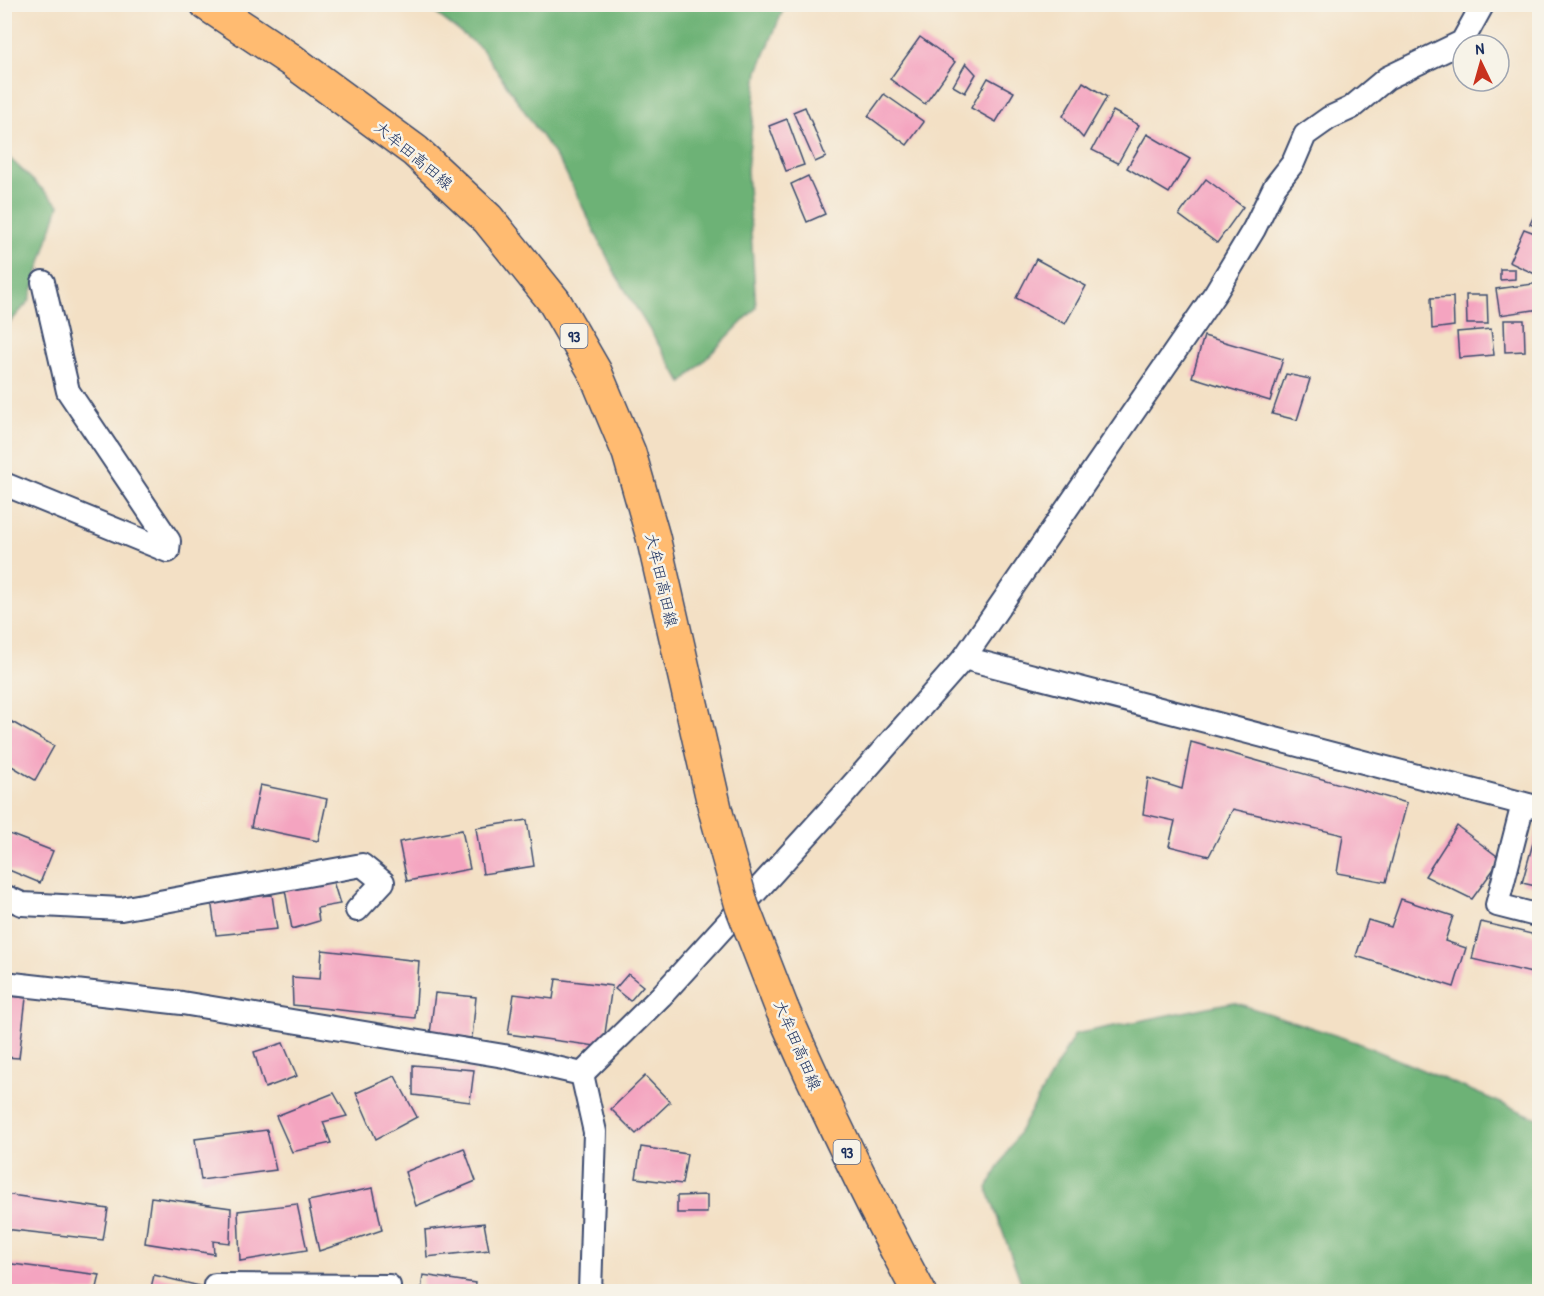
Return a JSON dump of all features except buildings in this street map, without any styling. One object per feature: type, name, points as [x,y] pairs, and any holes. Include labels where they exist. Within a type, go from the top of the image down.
[{"type":"main road","name":"大牟田高田線","points":[[207,4],[291,60],[415,151],[488,219],[554,301],[595,372],[629,453],[653,537],[716,813],[742,906],[817,1091],[919,1292]]},
{"type":"street","points":[[582,1074],[661,996],[840,800],[964,658],[1216,292],[1254,229],[1275,186],[1293,163],[1305,135],[1329,118],[1351,108],[1387,78],[1462,42],[1483,4]]},
{"type":"street","points":[[4,484],[168,551],[169,541],[68,391],[43,282]]},
{"type":"street","points":[[964,658],[1531,806],[1497,904],[1539,916]]},
{"type":"street","points":[[4,896],[22,904],[121,909],[362,865],[383,882],[357,910]]},
{"type":"street","points":[[4,983],[194,1005],[504,1056],[582,1074]]},
{"type":"street","points":[[582,1074],[596,1132],[590,1292]]},
{"type":"street","points":[[214,1292],[215,1285],[389,1286],[389,1292]]},
{"type":"green space","points":[[425,5],[785,5],[758,71],[747,170],[756,308],[682,383],[616,275],[564,169],[482,49]]},
{"type":"green space","points":[[4,153],[59,205],[29,301],[5,328]]},
{"type":"green space","points":[[1233,1002],[1356,1042],[1539,1119],[1539,1291],[1024,1291],[987,1188],[1075,1034]]}]
